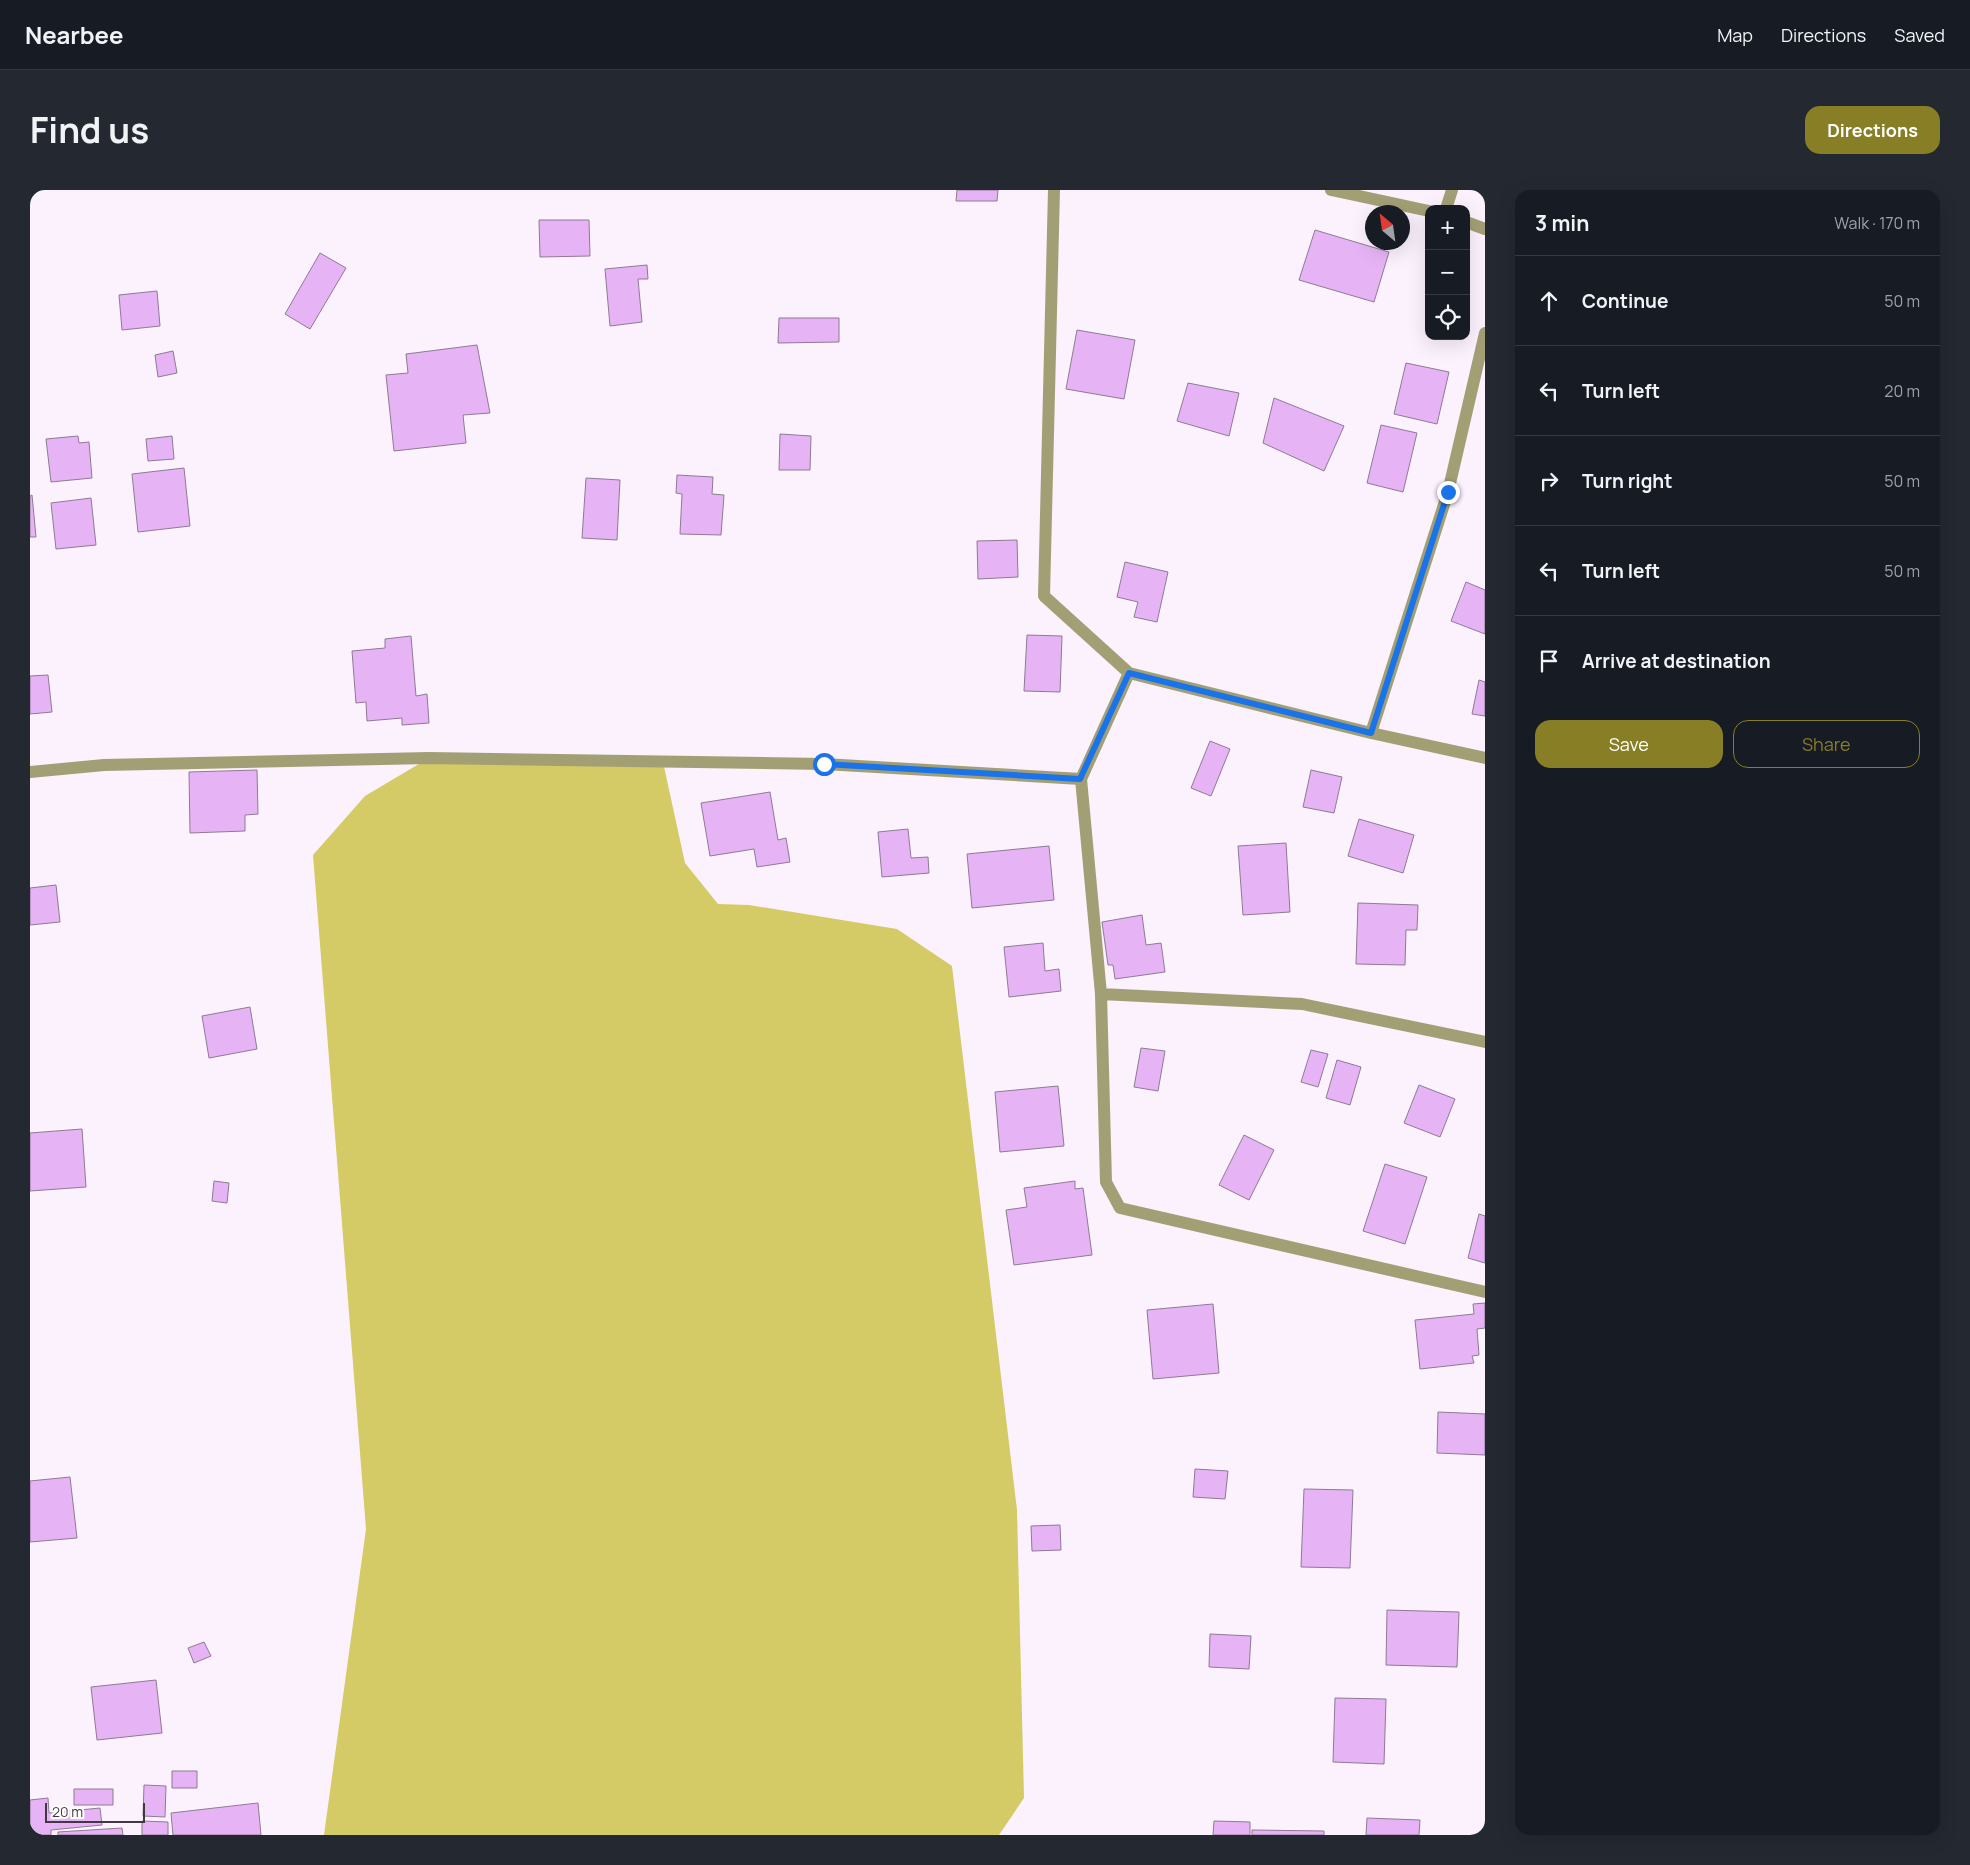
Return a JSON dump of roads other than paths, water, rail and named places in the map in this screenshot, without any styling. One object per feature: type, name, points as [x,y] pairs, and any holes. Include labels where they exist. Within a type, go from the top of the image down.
[{"type":"street","points":[[1054,190],[1044,596],[1129,673],[1371,733],[1485,758]]},
{"type":"street","points":[[1331,190],[1425,209]]},
{"type":"street","points":[[1447,205],[1452,190]]},
{"type":"street","points":[[1470,223],[1485,229]]},
{"type":"street","points":[[1371,733],[1448,492],[1485,333]]},
{"type":"street","points":[[1129,673],[1080,779],[1100,994],[1106,1182],[1120,1208],[1485,1292]]},
{"type":"street","points":[[30,772],[104,765],[429,758],[824,764],[1080,779]]},
{"type":"street","points":[[1100,994],[1302,1004],[1485,1042]]}]
